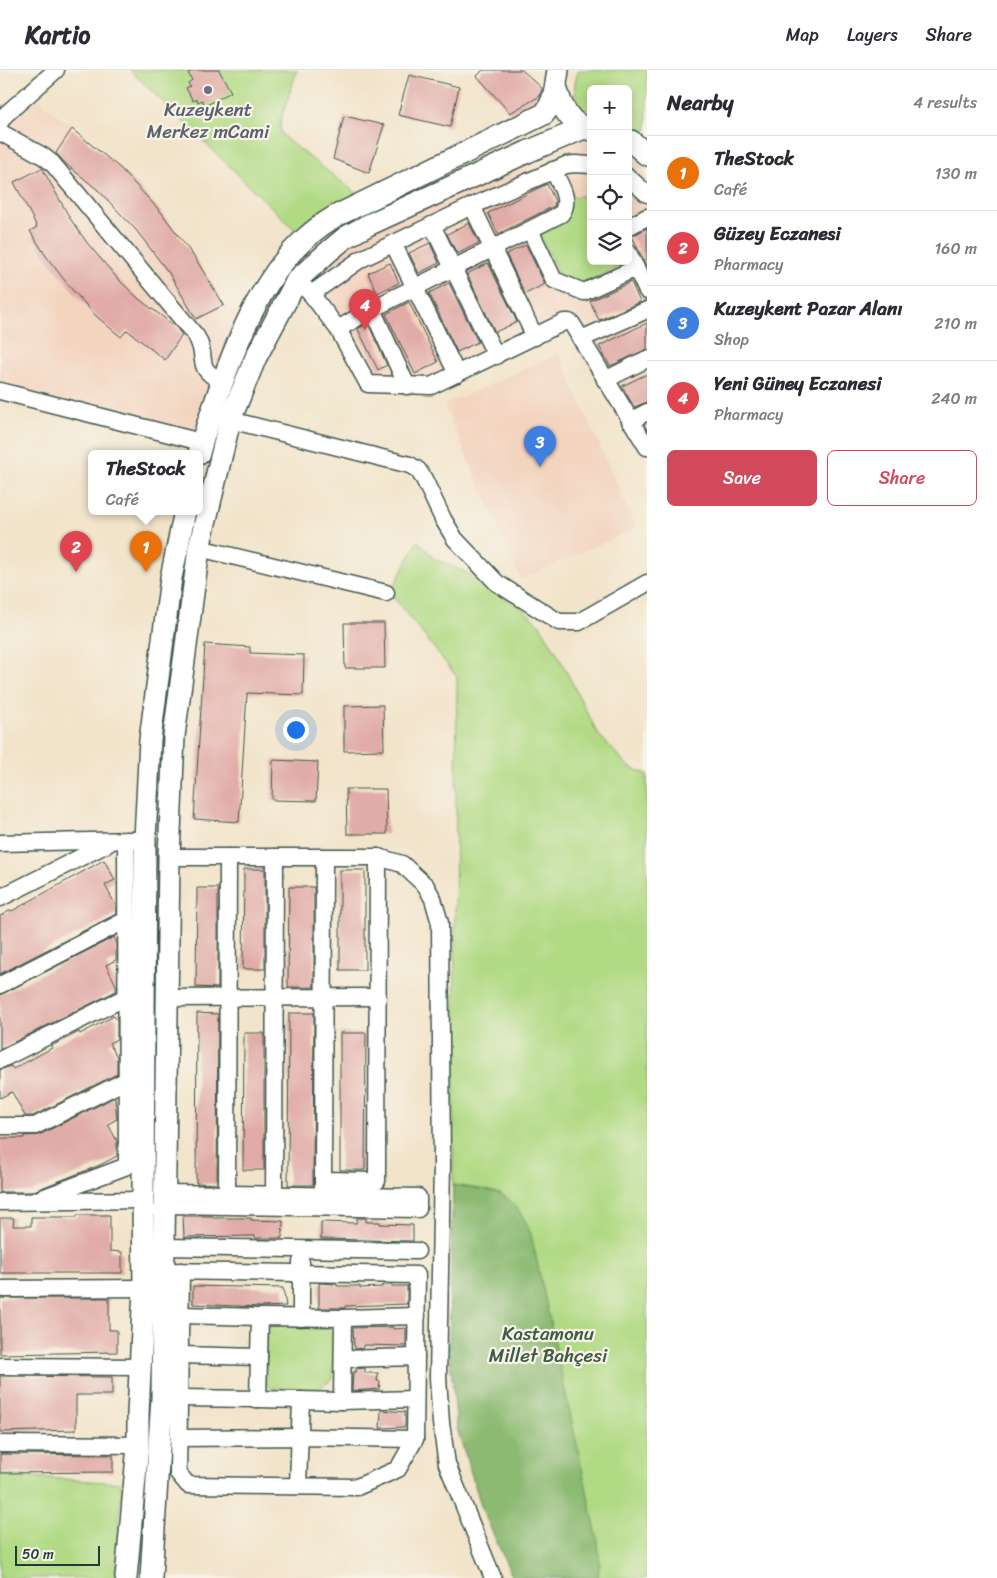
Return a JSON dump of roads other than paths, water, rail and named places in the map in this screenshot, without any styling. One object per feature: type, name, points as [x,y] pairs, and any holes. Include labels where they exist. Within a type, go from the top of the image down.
[{"type":"main road","points":[[558,75],[560,99],[566,113],[574,122],[587,128]]},
{"type":"main road","points":[[200,448],[247,320],[280,266],[308,236],[336,216],[541,116],[549,108],[558,75]]},
{"type":"main road","points":[[150,1578],[173,1271],[164,1247],[170,857],[174,736],[199,548],[230,420],[256,357],[328,252],[346,237],[527,152],[587,129]]},
{"type":"main road","points":[[635,140],[647,155]]},
{"type":"main road","points":[[126,1578],[138,1445],[144,1288],[143,1200],[128,840],[150,740],[171,578],[184,515]]},
{"type":"street","points":[[2,116],[56,70]]},
{"type":"street","points":[[0,132],[43,156],[56,167],[196,336],[202,347],[206,371],[223,382]]},
{"type":"street","points":[[587,165],[575,164],[553,170],[393,243],[304,287],[338,328],[368,384],[431,386],[567,322],[572,324],[647,447]]},
{"type":"street","points":[[338,328],[372,309],[558,216],[564,209],[565,198],[553,170]]},
{"type":"street","points":[[632,181],[647,194]]},
{"type":"street","points":[[472,206],[535,337]]},
{"type":"street","points":[[632,225],[647,217]]},
{"type":"street","points":[[432,225],[496,356]]},
{"type":"street","points":[[530,230],[554,280],[584,292],[636,268]]},
{"type":"street","points":[[393,243],[457,374]]},
{"type":"street","points":[[632,260],[647,291]]},
{"type":"street","points":[[372,309],[407,386]]},
{"type":"street","points":[[581,339],[647,310]]},
{"type":"street","points":[[605,380],[647,359]]},
{"type":"street","points":[[0,391],[200,448]]},
{"type":"street","points":[[630,421],[647,412]]},
{"type":"street","points":[[230,420],[410,465],[418,470],[424,479],[455,539],[491,577],[497,583],[559,622],[579,622],[647,583]]},
{"type":"street","points":[[199,548],[386,593]]},
{"type":"street","points":[[0,843],[128,840]]},
{"type":"street","points":[[0,898],[128,840]]},
{"type":"street","points":[[34,1201],[127,1166],[126,920],[128,840]]},
{"type":"street","points":[[170,857],[378,857],[402,864],[426,886],[433,899],[440,922],[442,1164],[438,1378],[441,1422],[447,1464],[492,1578]]},
{"type":"street","points":[[227,1200],[228,857]]},
{"type":"street","points":[[274,1201],[275,857]]},
{"type":"street","points":[[323,1195],[324,857]]},
{"type":"street","points":[[165,1199],[274,1201],[323,1195],[377,1181],[378,857]]},
{"type":"street","points":[[0,985],[126,920]]},
{"type":"street","points":[[0,1060],[126,996]]},
{"type":"street","points":[[168,998],[378,997]]},
{"type":"street","points":[[0,1126],[35,1126],[127,1080]]},
{"type":"street","points":[[0,1202],[143,1200]]},
{"type":"street","points":[[164,1247],[418,1251]]},
{"type":"street","points":[[301,1318],[302,1249]]},
{"type":"street","points":[[173,1271],[417,1275],[415,1439],[398,1469],[357,1488],[188,1485],[178,1473],[181,1315],[173,1271]]},
{"type":"street","points":[[3,1289],[144,1288]]},
{"type":"street","points":[[181,1315],[301,1318],[417,1316]]},
{"type":"street","points":[[258,1399],[260,1317]]},
{"type":"street","points":[[342,1401],[343,1318]]},
{"type":"street","points":[[180,1354],[259,1357]]},
{"type":"street","points":[[343,1359],[416,1357]]},
{"type":"street","points":[[0,1366],[141,1367]]},
{"type":"street","points":[[179,1398],[342,1401],[415,1399]]},
{"type":"street","points":[[298,1486],[298,1437],[301,1400]]},
{"type":"street","points":[[178,1438],[298,1437],[415,1439]]},
{"type":"street","points":[[0,1444],[138,1445]]},
{"type":"place","name":"Kuzeykent Merkez mCami","points":[[208,90]]},
{"type":"place","name":"Yeni Güney Eczanesi","points":[[365,330]]},
{"type":"place","name":"Kuzeykent Pazar Alanı","points":[[540,467]]},
{"type":"place","name":"Güzey Eczanesi","points":[[76,572]]},
{"type":"place","name":"TheStock","points":[[146,572]]},
{"type":"park label","name":"Kastamonu Millet Bahçesi","points":[[548,1344]]}]
